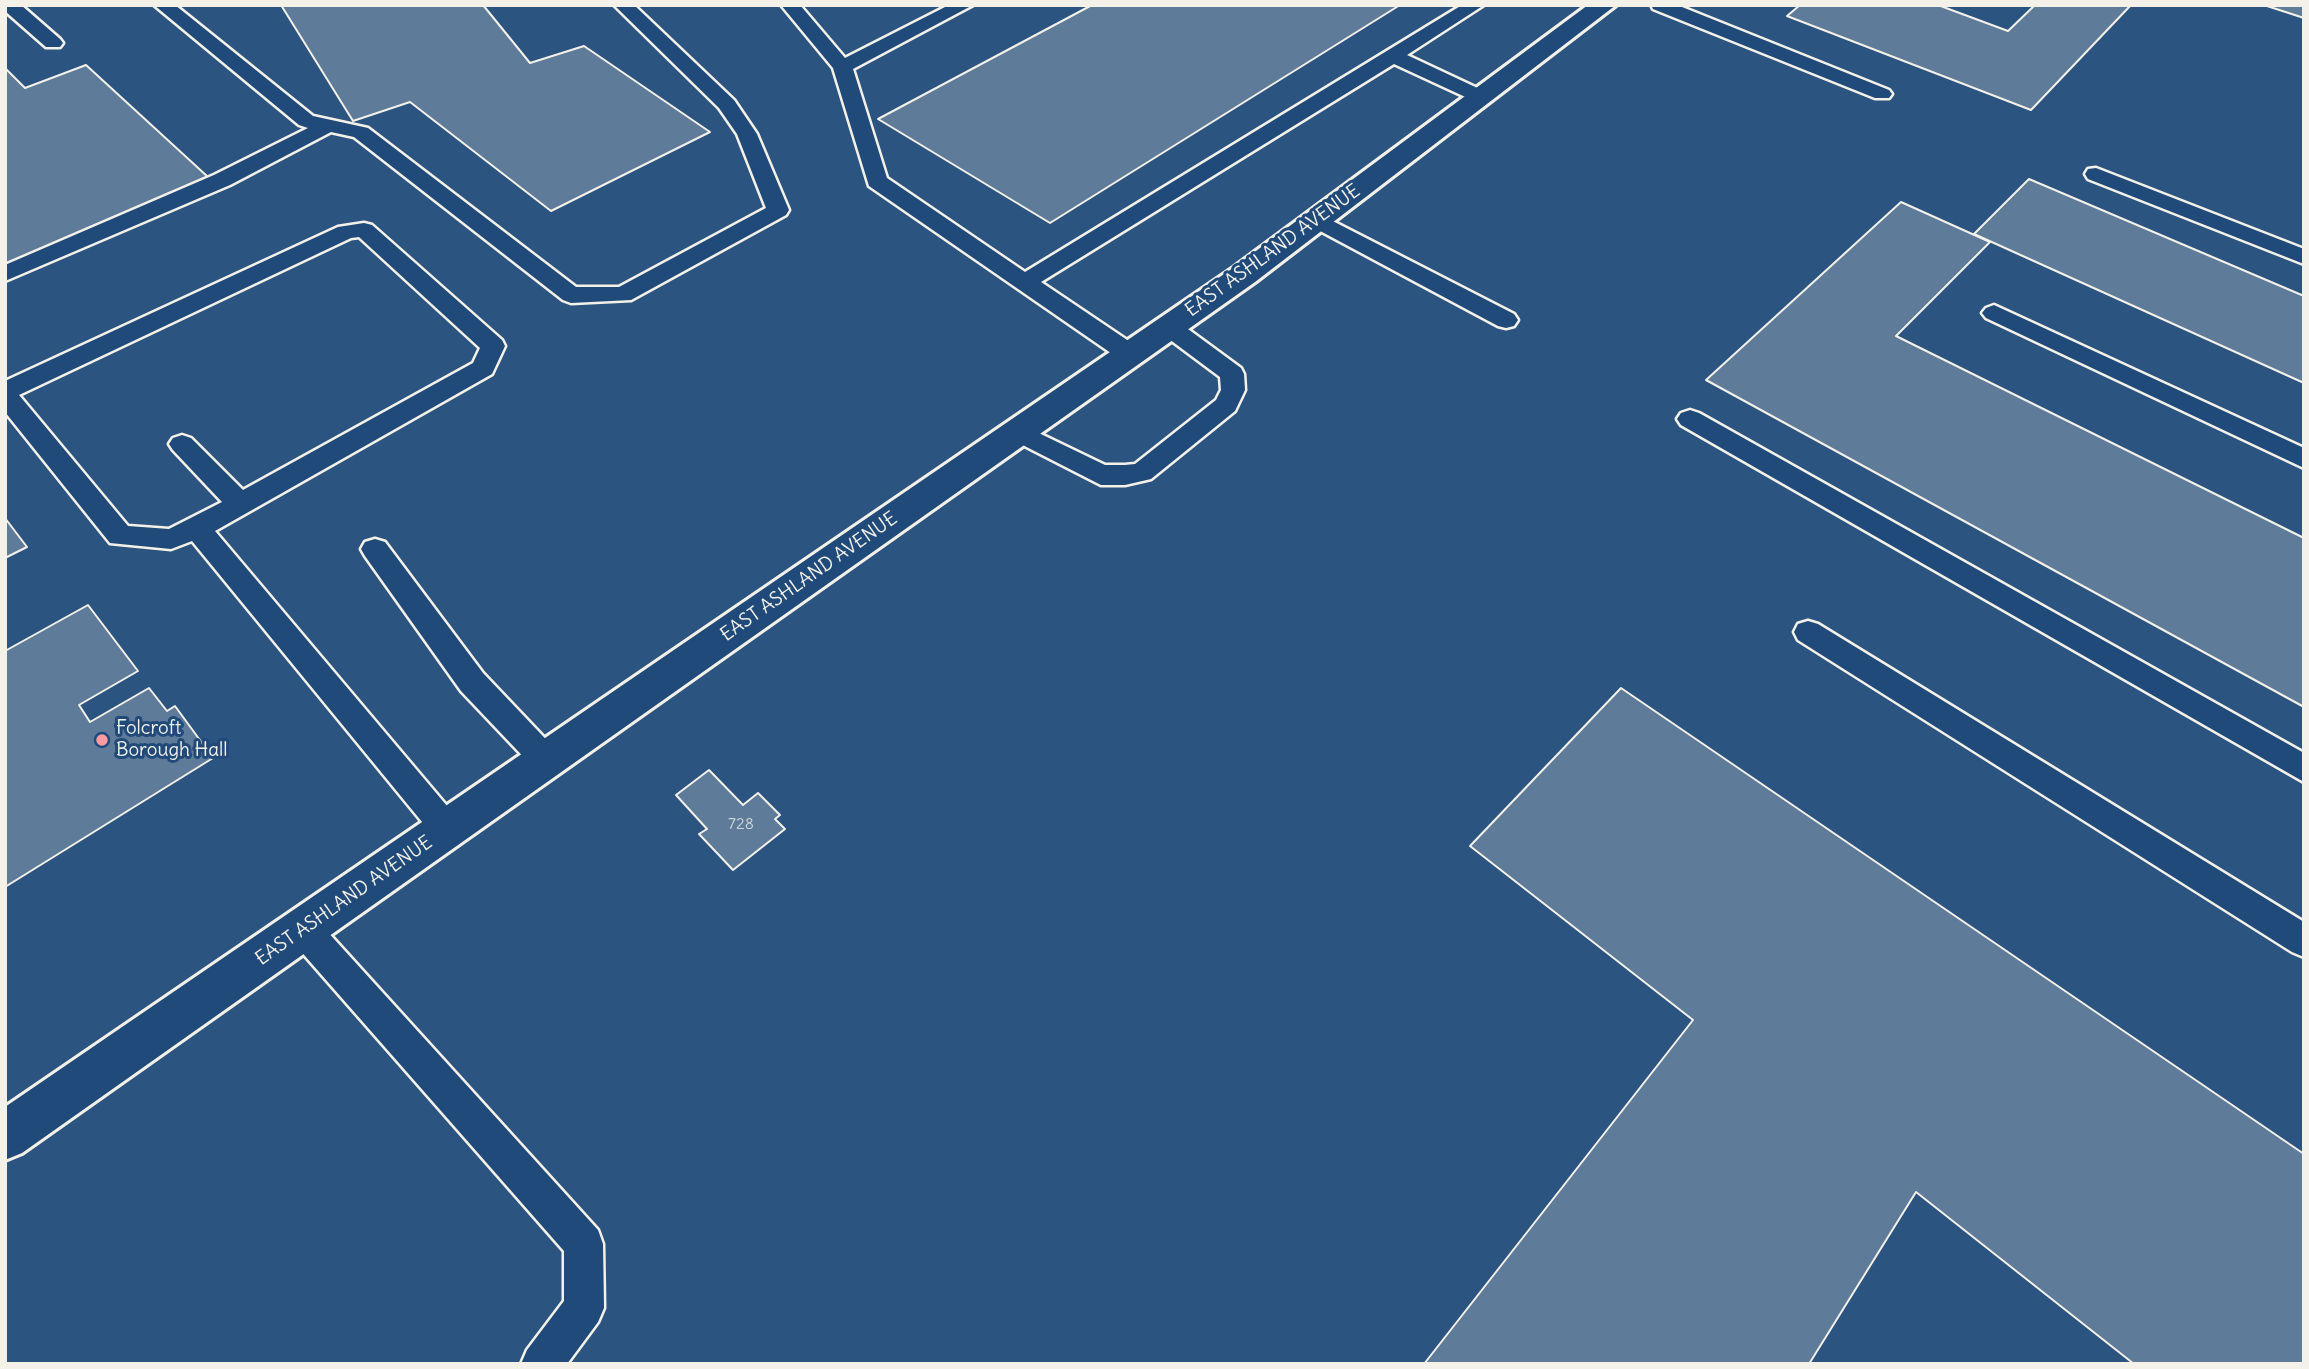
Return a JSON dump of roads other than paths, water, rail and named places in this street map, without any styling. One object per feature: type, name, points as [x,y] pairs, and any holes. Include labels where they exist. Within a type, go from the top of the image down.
[{"type":"street","name":"EAST ASHLAND AVENUE","points":[[5,1136],[1169,327],[1604,5]]},
{"type":"lane","points":[[10,5],[53,43]]},
{"type":"lane","points":[[163,5],[306,121],[361,132],[571,295],[622,295],[778,210],[747,134],[727,104],[623,5]]},
{"type":"lane","points":[[790,5],[842,67],[877,181],[1130,354]]},
{"type":"lane","points":[[842,67],[964,5]]},
{"type":"lane","points":[[1026,282],[1475,5]]},
{"type":"lane","points":[[1660,5],[1882,94]]},
{"type":"lane","points":[[1393,56],[1481,97]]},
{"type":"lane","points":[[5,274],[222,180],[329,125]]},
{"type":"lane","points":[[2096,173],[2304,257]]},
{"type":"lane","points":[[1317,220],[1506,320]]},
{"type":"lane","points":[[364,230],[494,346],[483,368],[197,528],[171,539],[120,536],[5,393],[346,232],[364,230]]},
{"type":"lane","points":[[1994,313],[2304,459]]},
{"type":"lane","points":[[1018,432],[1101,475],[1142,472],[1226,405],[1233,390],[1232,374],[1169,327]]},
{"type":"lane","points":[[1690,419],[2304,769]]},
{"type":"lane","points":[[182,444],[240,504]]},
{"type":"lane","points":[[197,528],[447,829]]},
{"type":"lane","points":[[375,549],[472,682],[546,760]]},
{"type":"lane","points":[[1808,632],[2304,941]]},
{"type":"lane","points":[[303,929],[584,1244],[584,1308],[541,1364]]},
{"type":"place","name":"Folcroft Borough Hall","points":[[102,740]]}]
